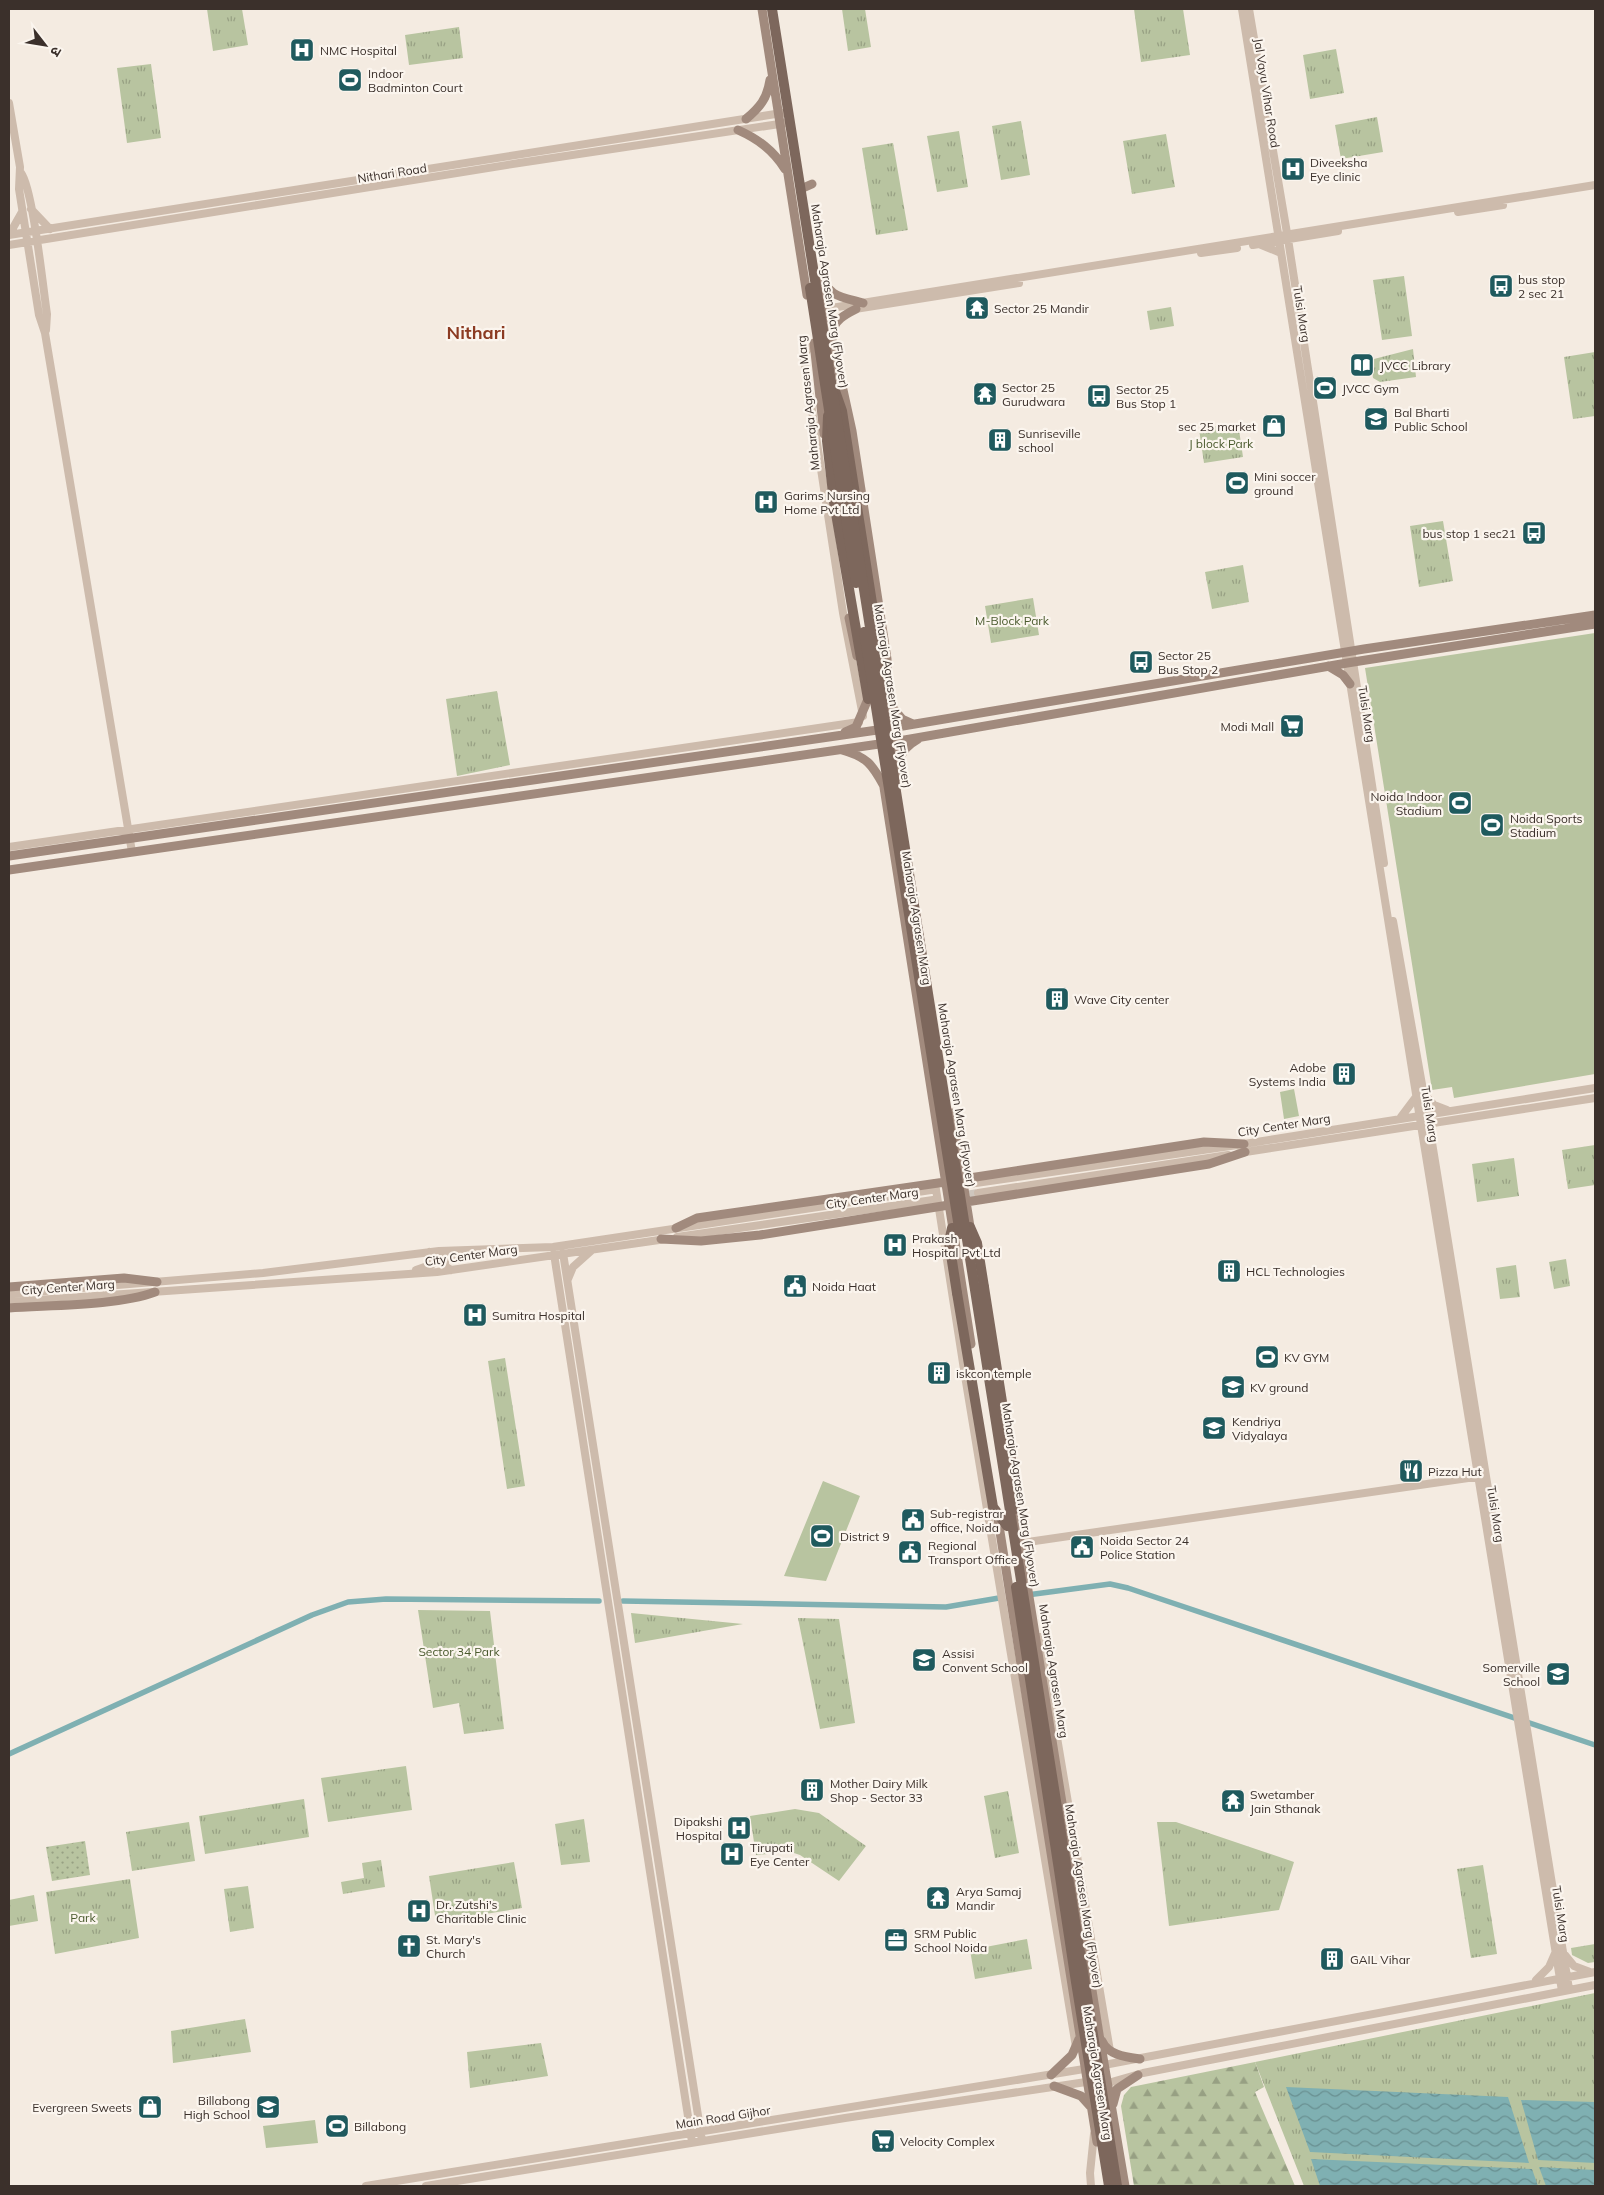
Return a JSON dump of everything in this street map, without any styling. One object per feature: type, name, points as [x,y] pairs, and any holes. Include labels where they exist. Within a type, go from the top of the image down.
[{"type":"main road","name":"Maharaja Agrasen Marg","points":[[762,9],[814,346],[831,502],[853,643],[868,699],[874,744],[884,786],[948,1205],[1104,2186]]},
{"type":"main road","name":"Maharaja Agrasen Marg (Flyover)","points":[[767,9],[828,411],[1117,2186]]},
{"type":"main road","points":[[773,9],[793,123],[807,186],[818,274],[830,337],[852,432],[887,659],[887,699]]},
{"type":"main road","name":"Maharaja Agrasen Marg (Flyover)","points":[[773,9],[1010,1525],[1076,1982],[1110,2186]]},
{"type":"main road","points":[[746,119],[761,106],[768,91],[771,70]]},
{"type":"main road","points":[[738,130],[761,142],[777,156],[788,173]]},
{"type":"main road","points":[[818,274],[827,290],[859,306]]},
{"type":"main road","points":[[830,337],[833,326],[840,318],[859,306]]},
{"type":"main road","points":[[832,383],[842,410],[887,699],[894,712],[902,719],[914,724]]},
{"type":"main road","points":[[828,411],[826,441],[868,699],[861,719],[856,726],[835,736]]},
{"type":"main road","points":[[9,856],[129,834],[894,728],[1349,652],[1595,615]]},
{"type":"main road","points":[[9,870],[895,742],[1328,666],[1595,624]]},
{"type":"main road","points":[[1328,666],[1343,675],[1350,684]]},
{"type":"main road","name":"Maharaja Agrasen Marg","points":[[887,699],[894,728],[898,775],[981,1300],[1028,1583],[1082,1931],[1125,2186]]},
{"type":"main road","points":[[898,764],[902,750],[924,736]]},
{"type":"main road","points":[[838,749],[857,754],[872,765],[884,786]]},
{"type":"main road","points":[[920,1018],[936,1014]]},
{"type":"main road","points":[[962,1179],[1204,1142],[1244,1148]]},
{"type":"main road","points":[[966,1202],[1209,1164],[1244,1148]]},
{"type":"main road","points":[[676,1228],[697,1218],[933,1186],[945,1182]]},
{"type":"main road","points":[[662,1239],[700,1242],[760,1235],[936,1203],[948,1205]]},
{"type":"main road","points":[[952,1228],[949,1242],[993,1507],[1010,1525]]},
{"type":"main road","points":[[970,1228],[977,1243],[1016,1491],[1010,1525]]},
{"type":"main road","points":[[9,1288],[124,1278],[157,1282]]},
{"type":"main road","points":[[9,1308],[118,1300],[155,1292]]},
{"type":"main road","points":[[964,1305],[981,1300]]},
{"type":"main road","points":[[1033,1738],[1051,1734]]},
{"type":"main road","points":[[1064,1935],[1082,1931]]},
{"type":"main road","points":[[1099,2034],[1104,2047],[1140,2059]]},
{"type":"main road","points":[[1051,2075],[1065,2064],[1076,2048],[1079,2037]]},
{"type":"main road","points":[[1112,2109],[1117,2089],[1138,2075]]},
{"type":"main road","points":[[1054,2086],[1073,2092],[1090,2106]]},
{"type":"street","name":"Jal Vayu Vihar Road","points":[[1242,9],[1278,238]]},
{"type":"street","name":"Jal Vayu Vihar Road","points":[[1249,9],[1288,237]]},
{"type":"street","points":[[9,103],[21,173],[26,180],[35,231],[30,258],[38,315],[45,333],[132,852]]},
{"type":"street","points":[[9,235],[791,112]]},
{"type":"street","name":"Nithari Road","points":[[9,245],[519,163],[793,123]]},
{"type":"street","points":[[517,155],[519,163]]},
{"type":"street","points":[[21,173],[18,181],[22,212],[26,232],[38,256],[47,314],[45,333]]},
{"type":"street","points":[[1288,237],[1595,185]]},
{"type":"street","points":[[859,306],[1278,238],[1595,190]]},
{"type":"street","points":[[31,209],[50,229]]},
{"type":"street","points":[[9,235],[22,212]]},
{"type":"street","name":"Tulsi Marg","points":[[1288,237],[1350,663],[1390,917]]},
{"type":"street","points":[[38,256],[52,238]]},
{"type":"street","points":[[826,311],[1259,244],[1278,238]]},
{"type":"street","name":"Tulsi Marg","points":[[1278,238],[1349,652]]},
{"type":"street","points":[[1259,244],[1281,252]]},
{"type":"street","points":[[9,245],[30,258]]},
{"type":"street","points":[[9,846],[129,834],[861,719],[804,358],[807,350],[814,346]]},
{"type":"street","name":"Tulsi Marg","points":[[1350,663],[1350,684],[1425,1124],[1566,1990]]},
{"type":"street","name":"City Center Marg","points":[[978,1194],[1244,1148],[1401,1117],[1595,1088]]},
{"type":"street","points":[[1401,1117],[1420,1095],[1447,1111]]},
{"type":"street","name":"City Center Marg","points":[[976,1183],[1408,1127],[1595,1098]]},
{"type":"street","name":"Tulsi Marg","points":[[1425,1124],[1423,1140],[1482,1476]]},
{"type":"street","points":[[1408,1127],[1423,1140]]},
{"type":"street","points":[[933,1186],[1076,2048]]},
{"type":"street","name":"City Center Marg","points":[[9,1294],[263,1273],[429,1252],[553,1247],[676,1228]]},
{"type":"street","name":"City Center Marg","points":[[9,1302],[451,1270],[662,1239]]},
{"type":"street","points":[[567,1284],[573,1267],[593,1249]]},
{"type":"street","points":[[451,1270],[445,1266],[445,1258],[471,1250]]},
{"type":"street","points":[[407,1274],[432,1265],[433,1259],[429,1252]]},
{"type":"street","points":[[563,1253],[702,2141]]},
{"type":"street","points":[[554,1254],[692,2142]]},
{"type":"street","points":[[1021,1543],[1482,1476]]},
{"type":"street","points":[[1033,1617],[1038,1626],[1110,2050]]},
{"type":"street","points":[[1532,1983],[1543,1976],[1560,1952],[1574,1966],[1593,1973]]},
{"type":"street","points":[[1104,2065],[1593,1973]]},
{"type":"street","points":[[1108,2083],[1138,2075],[1595,1985]]},
{"type":"street","name":"Main Road Gijhor","points":[[366,2186],[1084,2069]]},
{"type":"street","name":"Main Road Gijhor","points":[[426,2186],[692,2142],[1086,2082]]},
{"type":"street","points":[[1091,2186],[1090,2172],[1095,2129]]},
{"type":"green space","points":[[207,9],[242,9],[248,45],[213,51]]},
{"type":"green space","points":[[842,9],[865,9],[871,47],[848,51]]},
{"type":"green space","points":[[1134,9],[1183,9],[1190,55],[1141,62]]},
{"type":"green space","points":[[459,27],[463,58],[409,65],[405,35]]},
{"type":"green space","points":[[1336,49],[1344,93],[1310,99],[1303,55]]},
{"type":"green space","points":[[151,64],[161,138],[127,143],[117,68]]},
{"type":"green space","points":[[1377,117],[1383,152],[1341,159],[1335,125]]},
{"type":"green space","points":[[1021,121],[1030,175],[1001,180],[992,126]]},
{"type":"green space","points":[[959,131],[968,187],[937,192],[927,136]]},
{"type":"green space","points":[[1166,134],[1175,187],[1132,194],[1123,141]]},
{"type":"green space","points":[[893,143],[908,230],[876,235],[862,148]]},
{"type":"green space","points":[[1404,276],[1412,336],[1382,340],[1373,280]]},
{"type":"green space","points":[[1171,307],[1174,326],[1150,330],[1147,311]]},
{"type":"green space","points":[[1413,349],[1416,377],[1380,382],[1373,378],[1370,360]]},
{"type":"green space","points":[[1595,352],[1595,416],[1573,419],[1564,357]]},
{"type":"green space","name":"J block Park","points":[[1238,423],[1243,457],[1204,463],[1199,429]]},
{"type":"green space","points":[[1443,521],[1453,581],[1419,587],[1410,526]]},
{"type":"green space","points":[[1243,565],[1249,602],[1212,609],[1205,572]]},
{"type":"green space","name":"M-Block Park","points":[[1033,598],[1039,635],[991,643],[985,606]]},
{"type":"green space","name":"Noida Sports Stadium","points":[[1595,633],[1595,1074],[1454,1098],[1452,1087],[1432,1090],[1365,668]]},
{"type":"green space","points":[[497,691],[510,765],[457,776],[446,699]]},
{"type":"green space","points":[[1294,1089],[1299,1116],[1284,1119],[1280,1092]]},
{"type":"green space","points":[[1595,1145],[1595,1185],[1568,1189],[1562,1150]]},
{"type":"green space","points":[[1514,1158],[1519,1196],[1477,1202],[1472,1164]]},
{"type":"green space","points":[[1566,1259],[1570,1286],[1554,1289],[1549,1262]]},
{"type":"green space","points":[[1516,1265],[1520,1297],[1500,1299],[1496,1268]]},
{"type":"green space","points":[[505,1358],[525,1486],[507,1489],[488,1361]]},
{"type":"green space","name":"District 9","points":[[823,1481],[860,1496],[826,1581],[784,1576]]},
{"type":"green space","name":"Sector 34 Park","points":[[418,1610],[490,1611],[504,1729],[464,1734],[459,1703],[433,1708]]},
{"type":"green space","points":[[631,1613],[743,1624],[635,1643]]},
{"type":"green space","points":[[798,1618],[839,1619],[855,1723],[820,1729]]},
{"type":"green space","points":[[406,1766],[412,1810],[328,1822],[321,1778]]},
{"type":"green space","points":[[1008,1791],[1019,1853],[995,1858],[984,1796]]},
{"type":"green space","points":[[304,1799],[309,1837],[205,1854],[199,1816]]},
{"type":"green space","points":[[795,1809],[819,1813],[866,1846],[839,1881],[800,1855],[791,1852],[756,1855],[750,1816]]},
{"type":"green space","points":[[584,1819],[590,1862],[561,1865],[555,1824]]},
{"type":"green space","points":[[189,1822],[195,1861],[132,1871],[126,1832]]},
{"type":"green space","points":[[1157,1822],[1176,1822],[1294,1862],[1279,1910],[1169,1926]]},
{"type":"green space","points":[[85,1841],[90,1875],[52,1881],[46,1847]]},
{"type":"green space","points":[[381,1860],[385,1887],[343,1894],[341,1882],[364,1878],[362,1863]]},
{"type":"green space","points":[[514,1862],[522,1908],[436,1922],[429,1876]]},
{"type":"green space","points":[[1483,1865],[1497,1954],[1471,1958],[1457,1869]]},
{"type":"green space","name":"Park","points":[[130,1879],[139,1938],[55,1954],[46,1892]]},
{"type":"green space","points":[[248,1886],[254,1928],[230,1932],[224,1889]]},
{"type":"green space","points":[[34,1895],[38,1921],[9,1926],[9,1900]]},
{"type":"green space","points":[[1027,1939],[1032,1969],[975,1979],[970,1950]]},
{"type":"green space","points":[[1595,1944],[1595,1962],[1588,1963],[1572,1955],[1571,1948]]},
{"type":"green space","points":[[1595,1993],[1595,2186],[1304,2186],[1255,2062]]},
{"type":"green space","points":[[245,2019],[251,2052],[173,2063],[171,2031]]},
{"type":"green space","points":[[541,2043],[548,2076],[470,2088],[467,2052]]},
{"type":"green space","points":[[1255,2062],[1264,2087],[1255,2092],[1295,2186],[1134,2186],[1121,2106],[1124,2095],[1131,2087]]},
{"type":"green space","points":[[315,2120],[318,2143],[266,2148],[263,2126]]},
{"type":"water","points":[[1286,2087],[1508,2097],[1529,2163],[1310,2152]]},
{"type":"water","points":[[1521,2100],[1595,2102],[1595,2163],[1538,2160]]},
{"type":"water","name":"Billabong","points":[[346,2116],[348,2133],[328,2136],[326,2119]]},
{"type":"water","points":[[1311,2159],[1532,2169],[1538,2186],[1320,2186]]},
{"type":"water","points":[[1539,2167],[1595,2170],[1595,2186],[1546,2186]]},
{"type":"waterway","points":[[1027,1595],[1110,1584],[1128,1588],[1595,1745]]},
{"type":"waterway","points":[[623,1601],[946,1607],[999,1598]]},
{"type":"waterway","points":[[9,1754],[312,1615],[348,1602],[386,1599],[599,1601]]},
{"type":"tunnel","points":[[931,1190],[976,1183]]},
{"type":"tunnel","points":[[933,1200],[978,1193]]},
{"type":"place","name":"NMC Hospital","points":[[302,50]]},
{"type":"place","name":"Indoor Badminton Court","points":[[350,80]]},
{"type":"place","name":"Diveeksha Eye clinic","points":[[1293,169]]},
{"type":"place","name":"bus stop 2 sec 21","points":[[1501,286]]},
{"type":"place","name":"Sector 25 Mandir","points":[[977,308]]},
{"type":"place","name":"JVCC Library","points":[[1362,365]]},
{"type":"place","name":"JVCC Gym","points":[[1325,388]]},
{"type":"place","name":"Sector 25 Gurudwara","points":[[985,394]]},
{"type":"place","name":"Sector 25 Bus Stop 1","points":[[1099,396]]},
{"type":"place","name":"Bal Bharti Public School","points":[[1376,419]]},
{"type":"place","name":"sec 25 market","points":[[1274,426]]},
{"type":"place","name":"Sunriseville school","points":[[1000,440]]},
{"type":"place","name":"Mini soccer ground","points":[[1237,483]]},
{"type":"place","name":"Garims Nursing Home Pvt Ltd","points":[[766,502]]},
{"type":"place","name":"bus stop 1 sec21","points":[[1534,533]]},
{"type":"place","name":"Sector 25 Bus Stop 2","points":[[1141,662]]},
{"type":"place","name":"Modi Mall","points":[[1292,726]]},
{"type":"place","name":"Noida Indoor Stadium","points":[[1460,803]]},
{"type":"place","name":"Noida Sports Stadium","points":[[1492,825]]},
{"type":"place","name":"Wave City center","points":[[1057,999]]},
{"type":"place","name":"Adobe Systems India","points":[[1344,1074]]},
{"type":"place","name":"Prakash Hospital Pvt Ltd","points":[[895,1245]]},
{"type":"place","name":"HCL Technologies","points":[[1229,1271]]},
{"type":"place","name":"Noida Haat","points":[[795,1286]]},
{"type":"place","name":"Sumitra Hospital","points":[[475,1315]]},
{"type":"place","name":"KV GYM","points":[[1267,1357]]},
{"type":"place","name":"iskcon temple","points":[[939,1373]]},
{"type":"place","name":"KV ground","points":[[1233,1387]]},
{"type":"place","name":"Kendriya Vidyalaya","points":[[1214,1428]]},
{"type":"place","name":"Pizza Hut","points":[[1411,1471]]},
{"type":"place","name":"Sub-registrar office, Noida","points":[[913,1520]]},
{"type":"place","name":"District 9","points":[[822,1536]]},
{"type":"place","name":"Noida Sector 24 Police Station","points":[[1082,1547]]},
{"type":"place","name":"Regional Transport Office","points":[[910,1552]]},
{"type":"place","name":"Assisi Convent School","points":[[924,1660]]},
{"type":"place","name":"Somerville School","points":[[1558,1674]]},
{"type":"place","name":"Mother Dairy Milk Shop - Sector 33","points":[[812,1790]]},
{"type":"place","name":"Swetamber Jain Sthanak","points":[[1233,1801]]},
{"type":"place","name":"Dipakshi Hospital","points":[[739,1828]]},
{"type":"place","name":"Tirupati Eye Center","points":[[732,1854]]},
{"type":"place","name":"Arya Samaj Mandir","points":[[938,1898]]},
{"type":"place","name":"Dr. Zutshi's Charitable Clinic","points":[[419,1911]]},
{"type":"place","name":"SRM Public School Noida","points":[[896,1940]]},
{"type":"place","name":"St. Mary's Church","points":[[409,1946]]},
{"type":"place","name":"GAIL Vihar","points":[[1332,1959]]},
{"type":"place","name":"Evergreen Sweets","points":[[150,2107]]},
{"type":"place","name":"Billabong High School","points":[[268,2107]]},
{"type":"place","name":"Billabong","points":[[337,2126]]},
{"type":"place","name":"Velocity Complex","points":[[883,2141]]},
{"type":"district","name":"Nithari","points":[[476,332]]}]
